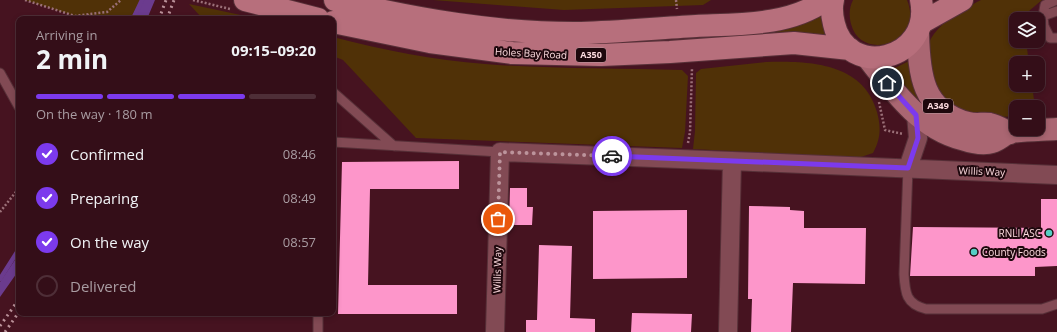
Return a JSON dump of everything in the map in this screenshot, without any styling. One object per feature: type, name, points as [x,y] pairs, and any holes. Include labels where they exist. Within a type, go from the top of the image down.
[{"type":"highway","points":[[245,0],[306,16]]},
{"type":"highway","points":[[335,0],[389,12],[461,24],[500,29],[580,33],[768,21],[800,13],[815,7],[825,0]]},
{"type":"highway","points":[[833,0],[832,17],[835,29],[841,40],[859,53]]},
{"type":"highway","points":[[919,28],[923,10],[921,0]]},
{"type":"highway","points":[[919,28],[962,0]]},
{"type":"highway","name":"Holes Bay Road","points":[[336,23],[430,42],[512,53],[601,55],[670,52],[794,43],[882,58],[896,54],[909,45],[919,28]]},
{"type":"main road","name":"A349","points":[[919,28],[920,71],[924,88],[933,102],[943,112],[957,120],[972,124],[991,124],[1009,133]]},
{"type":"main road","name":"A349","points":[[859,53],[916,115],[932,127],[950,136],[971,142],[992,142],[1009,134]]},
{"type":"main road","name":"A349","points":[[1045,130],[1057,129]]},
{"type":"street","points":[[908,168],[918,138],[916,115]]},
{"type":"street","name":"Willis Way","points":[[495,332],[500,152],[1057,175]]},
{"type":"street","points":[[728,332],[732,161]]},
{"type":"lane","points":[[1044,12],[1045,5],[1057,0]]},
{"type":"lane","points":[[1045,15],[1057,11]]},
{"type":"lane","points":[[1045,28],[1050,38],[1057,38]]},
{"type":"lane","points":[[0,73],[16,102]]},
{"type":"lane","points":[[336,95],[394,146]]},
{"type":"lane","points":[[336,142],[500,152]]},
{"type":"lane","points":[[908,168],[904,274],[905,291],[909,300],[917,307],[926,309],[1042,309],[1057,304]]},
{"type":"lane","points":[[318,316],[318,332]]},
{"type":"path","points":[[25,0],[75,16],[107,12],[121,0]]},
{"type":"path","points":[[685,159],[690,132],[692,66]]},
{"type":"path","points":[[0,212],[16,192]]},
{"type":"shaded area","points":[[25,0],[142,0],[132,16],[75,16]]},
{"type":"shaded area","points":[[142,0],[155,0],[148,16],[132,16]]},
{"type":"shaded area","points":[[433,0],[711,0],[703,5],[564,10]]},
{"type":"shaded area","points":[[853,0],[907,0],[910,15],[907,27],[900,37],[890,43],[878,45],[866,43],[857,36],[851,24],[850,12]]},
{"type":"shaded area","points":[[981,0],[1042,0],[1028,12],[1009,12],[1009,48],[1027,48],[1028,56],[1009,56],[1009,92],[1033,92],[1034,100],[1009,100],[1009,116],[985,118],[971,117],[937,97],[929,73],[926,58],[927,48],[931,38],[937,30],[945,22]]},
{"type":"shaded area","points":[[189,4],[245,16],[200,16]]},
{"type":"shaded area","points":[[825,11],[830,37],[792,32],[765,34],[765,28]]},
{"type":"shaded area","points":[[336,38],[409,54],[485,64],[534,67],[682,70],[688,76],[685,132],[682,148],[416,138],[343,60],[336,57]]},
{"type":"shaded area","points":[[913,59],[934,120],[899,82],[890,69]]},
{"type":"shaded area","points":[[766,62],[799,62],[816,64],[847,74],[860,83],[870,95],[878,117],[880,128],[879,137],[873,153],[858,158],[693,149],[695,131],[696,73],[701,69]]},
{"type":"shaded area","points":[[16,258],[16,274],[0,297],[0,282]]},
{"type":"building","points":[[459,161],[459,189],[370,189],[368,285],[457,285],[457,314],[338,314],[342,162]]},
{"type":"building","points":[[510,188],[527,188],[527,207],[533,207],[532,225],[509,225]]},
{"type":"building","name":"County Foods","points":[[1041,199],[1057,199],[1057,266],[1035,267],[1035,276],[910,276],[913,227],[1041,228]]},
{"type":"building","points":[[749,206],[790,207],[790,210],[804,211],[804,228],[866,228],[865,284],[793,283],[791,332],[751,332],[752,299],[748,299]]},
{"type":"building","points":[[687,210],[687,278],[593,279],[593,211]]},
{"type":"building","points":[[539,245],[572,246],[570,318],[595,319],[595,332],[526,332],[526,320],[537,320]]},
{"type":"building","points":[[632,313],[692,314],[691,332],[631,332]]},
{"type":"waterway","points":[[134,16],[142,0]]},
{"type":"waterway","points":[[0,279],[16,254]]},
{"type":"railway","points":[[160,16],[166,0]]},
{"type":"railway","points":[[168,16],[174,0]]},
{"type":"railway","points":[[0,326],[16,303]]},
{"type":"railway","points":[[5,332],[16,316]]},
{"type":"way so far","points":[[498,219],[500,152],[612,156]]},
{"type":"place","name":"RNLI ASC","points":[[1049,233]]},
{"type":"place","name":"County Foods","points":[[974,252]]},
{"type":"route","points":[[612,156],[908,168],[918,138],[916,115],[887,83]]}]
